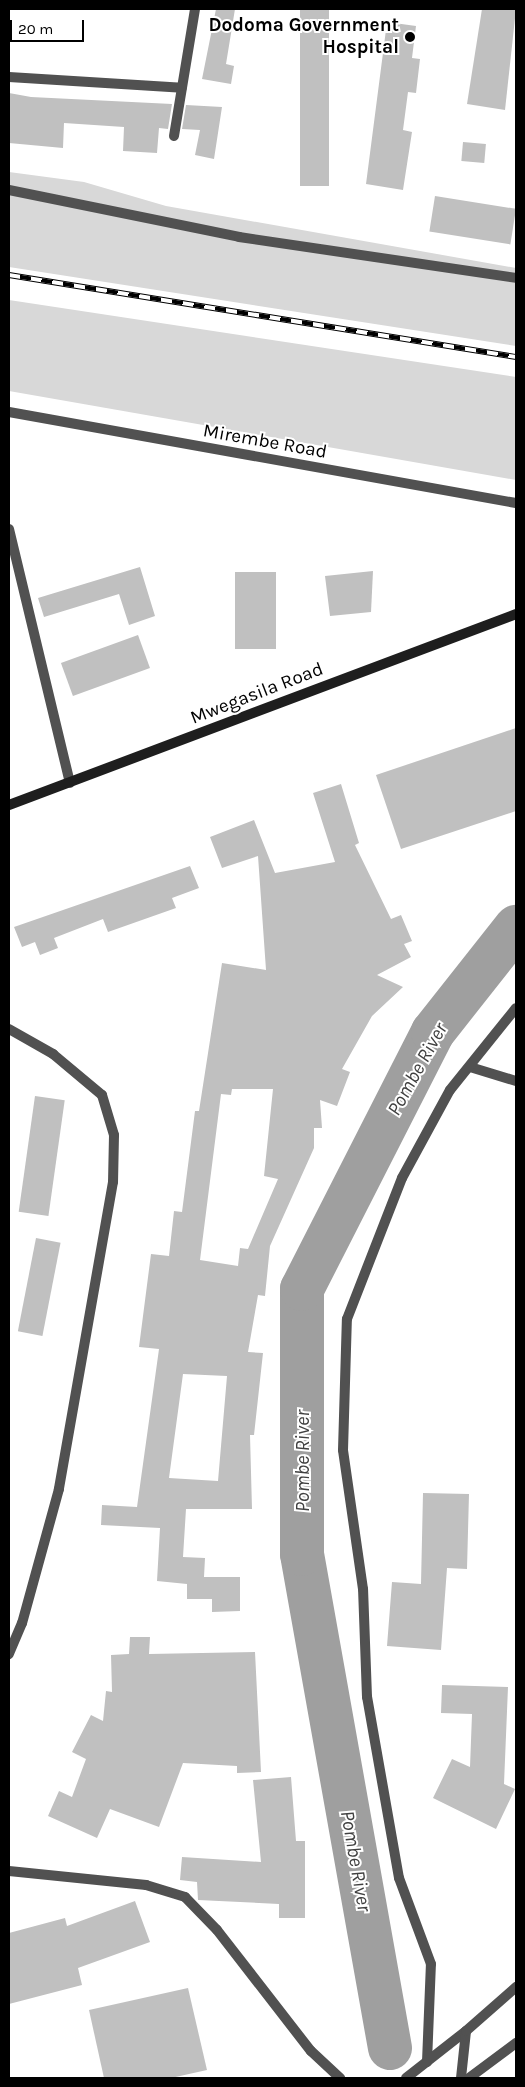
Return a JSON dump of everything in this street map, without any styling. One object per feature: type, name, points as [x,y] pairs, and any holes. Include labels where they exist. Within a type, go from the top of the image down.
[{"type":"street","points":[[174,136],[195,9]]},
{"type":"street","points":[[9,77],[182,88]]},
{"type":"street","points":[[9,190],[239,237],[516,278]]},
{"type":"street","name":"Mirembe Road","points":[[9,412],[516,503]]},
{"type":"street","points":[[9,529],[70,783]]},
{"type":"street","name":"Mwegasila Road","points":[[9,805],[516,614]]},
{"type":"street","points":[[427,2062],[431,1964],[399,1878],[368,1697],[363,1589],[343,1450],[347,1319],[402,1178],[450,1090],[516,1008]]},
{"type":"street","points":[[9,1029],[53,1054],[102,1095],[114,1135],[113,1182],[59,1489],[22,1623],[9,1654]]},
{"type":"street","points":[[470,1067],[516,1081]]},
{"type":"street","points":[[9,1871],[146,1885],[185,1897],[217,1930],[311,2051],[340,2078]]},
{"type":"street","points":[[406,2078],[466,2031],[516,1987]]},
{"type":"street","points":[[461,2078],[466,2031]]},
{"type":"street","points":[[469,2078],[516,2043]]},
{"type":"shaded area","points":[[9,172],[84,182],[166,206],[516,268],[516,346],[9,267]]},
{"type":"shaded area","points":[[9,300],[516,377],[516,480],[9,391]]},
{"type":"building","points":[[216,9],[235,9],[226,64],[234,66],[231,84],[202,79]]},
{"type":"building","points":[[300,9],[329,9],[329,186],[300,186]]},
{"type":"building","points":[[482,9],[516,9],[505,110],[467,104]]},
{"type":"building","points":[[387,22],[416,26],[412,58],[420,59],[416,93],[408,92],[403,130],[412,132],[403,190],[366,184]]},
{"type":"building","points":[[9,93],[31,97],[172,104],[168,129],[159,128],[157,153],[123,151],[124,127],[64,123],[63,148],[9,143]]},
{"type":"building","points":[[186,105],[222,107],[214,159],[195,155],[200,130],[182,129]]},
{"type":"building","points":[[463,142],[486,144],[484,163],[461,161]]},
{"type":"building","points":[[435,196],[516,209],[510,244],[429,232]]},
{"type":"building","points":[[140,567],[155,616],[129,625],[119,594],[44,617],[38,598]]},
{"type":"building","points":[[373,571],[371,612],[330,616],[325,576]]},
{"type":"building","points":[[235,572],[276,572],[276,649],[235,649]]},
{"type":"building","points":[[138,635],[150,668],[73,696],[61,663]]},
{"type":"building","points":[[516,728],[516,811],[401,849],[376,775]]},
{"type":"building","points":[[341,784],[359,843],[355,845],[391,919],[401,915],[412,941],[404,944],[411,957],[377,975],[403,987],[372,1016],[342,1069],[350,1072],[337,1106],[320,1100],[322,1128],[314,1128],[314,1148],[270,1246],[265,1296],[258,1295],[248,1352],[263,1353],[254,1435],[250,1435],[252,1509],[186,1509],[183,1557],[205,1558],[204,1577],[240,1577],[240,1611],[212,1612],[212,1599],[187,1599],[187,1584],[157,1581],[160,1528],[101,1525],[102,1505],[137,1507],[159,1349],[139,1347],[151,1254],[169,1256],[174,1211],[182,1212],[195,1111],[199,1111],[222,963],[266,970],[258,856],[222,868],[210,837],[254,820],[275,873],[335,862],[313,793]],"holes":[[[232,1089],[273,1089],[264,1176],[278,1179],[248,1249],[240,1248],[238,1266],[200,1260],[221,1094],[231,1095]],[[183,1374],[227,1376],[218,1481],[169,1478]]]},
{"type":"building","points":[[190,866],[199,888],[172,898],[176,908],[108,932],[103,919],[54,938],[58,948],[40,955],[35,942],[22,947],[14,927]]},
{"type":"building","points":[[35,1096],[65,1100],[48,1216],[19,1212]]},
{"type":"building","points":[[36,1238],[61,1243],[42,1336],[18,1331]]},
{"type":"building","points":[[423,1493],[469,1494],[467,1569],[447,1568],[441,1650],[387,1646],[392,1582],[421,1584]]},
{"type":"building","points":[[130,1637],[150,1637],[149,1654],[255,1652],[261,1772],[237,1773],[237,1766],[183,1763],[159,1827],[110,1809],[97,1838],[48,1816],[59,1791],[72,1797],[86,1759],[72,1752],[91,1715],[103,1721],[106,1691],[112,1692],[111,1655],[129,1654]]},
{"type":"building","points":[[442,1685],[508,1687],[504,1784],[515,1789],[496,1829],[433,1798],[452,1759],[470,1767],[472,1714],[441,1713]]},
{"type":"building","points":[[291,1777],[296,1841],[305,1841],[305,1918],[279,1918],[279,1904],[198,1900],[197,1882],[180,1880],[182,1857],[261,1862],[253,1780]]},
{"type":"building","points":[[135,1901],[150,1942],[78,1968],[82,1985],[9,2004],[9,1933],[65,1918],[67,1926]]},
{"type":"building","points":[[188,1988],[207,2070],[171,2078],[104,2078],[89,2010]]},
{"type":"waterway","name":"Pombe River","points":[[390,2048],[302,1554],[302,1289],[433,1032],[516,927]]},
{"type":"railway","points":[[9,275],[516,357]]},
{"type":"place","name":"Dodoma Government Hospital","points":[[410,37]]}]
